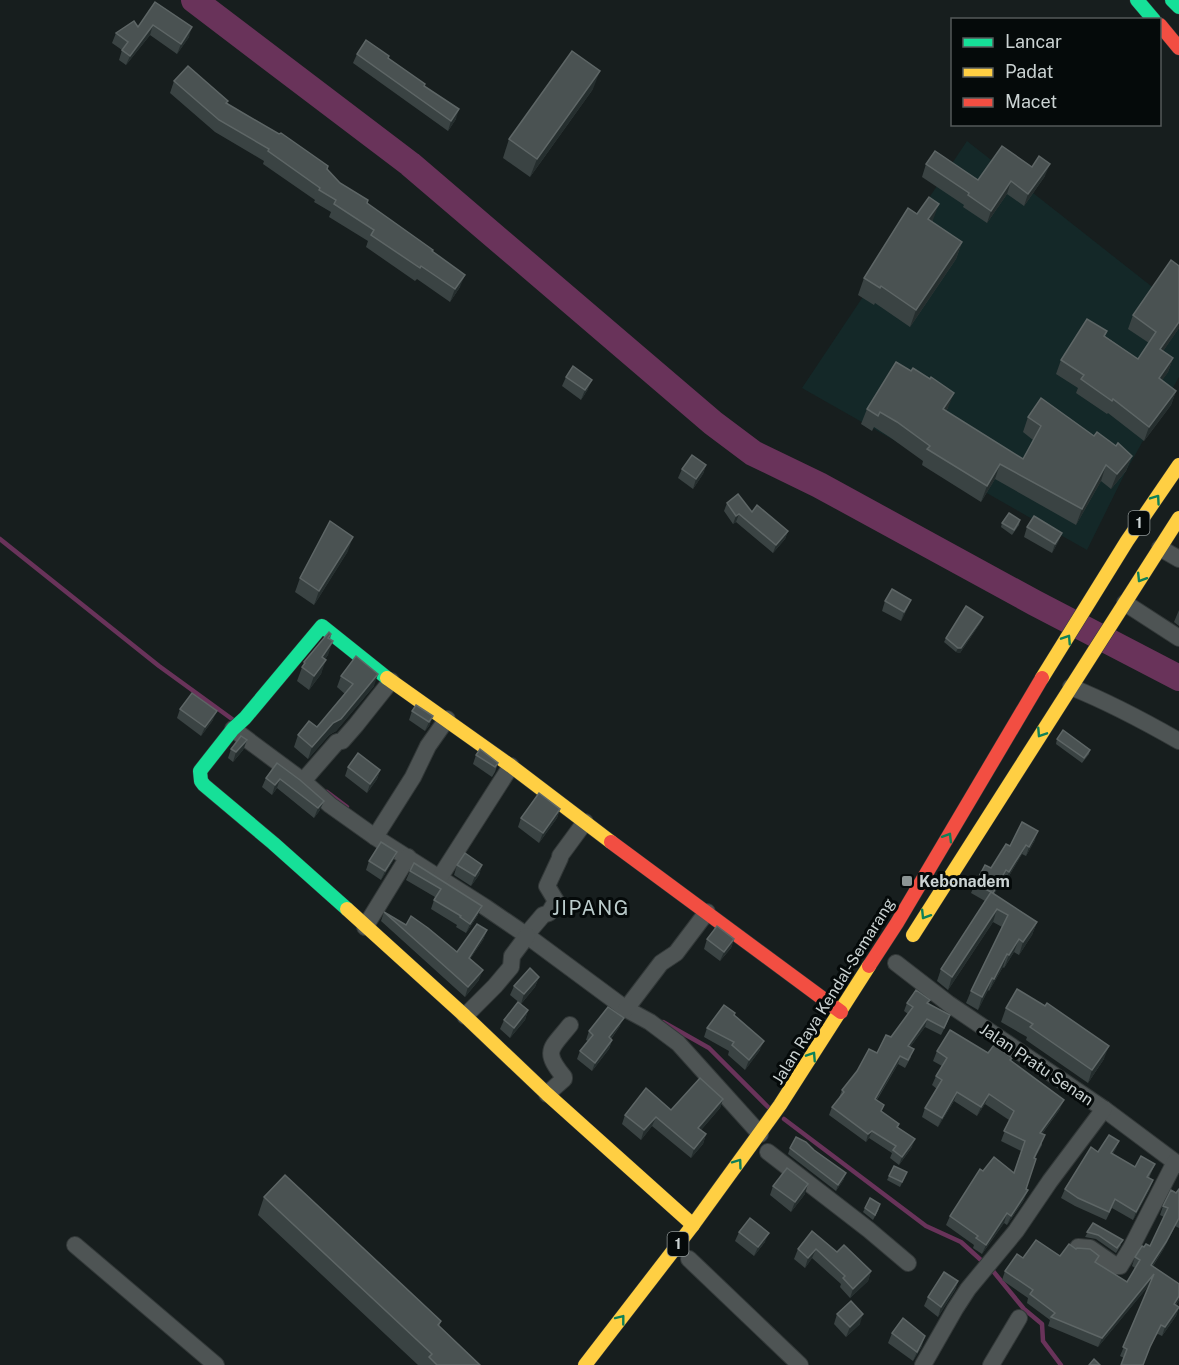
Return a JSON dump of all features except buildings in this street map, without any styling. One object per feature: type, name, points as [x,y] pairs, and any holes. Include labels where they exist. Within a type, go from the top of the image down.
[{"type":"main road","points":[[1137,0],[1153,18]]},
{"type":"main road","points":[[1172,0],[1179,7]]},
{"type":"main road","points":[[1161,26],[1179,48]]},
{"type":"main road","name":"Jalan Raya Kendal-Semarang","points":[[585,1365],[693,1225],[780,1105],[897,922],[1035,688],[1127,541],[1179,465]]},
{"type":"main road","name":"1","points":[[899,957],[1179,518]]},
{"type":"main road","points":[[693,1225],[273,843],[204,785],[200,771],[322,626],[391,681],[511,765],[841,1012]]},
{"type":"street","points":[[1160,548],[1179,559]]},
{"type":"street","points":[[1123,607],[1179,638]]},
{"type":"street","points":[[307,776],[337,742],[342,741],[391,681]]},
{"type":"street","points":[[1072,685],[1179,741]]},
{"type":"street","points":[[378,832],[413,777],[428,746],[447,719]]},
{"type":"street","points":[[237,726],[307,776],[330,805],[378,832],[408,857],[443,873],[629,1004],[678,1043],[765,1127]]},
{"type":"street","points":[[443,873],[511,765]]},
{"type":"street","points":[[465,1016],[511,967],[512,956],[543,915],[549,913],[556,901],[547,886],[560,856],[585,822]]},
{"type":"street","points":[[366,927],[408,857]]},
{"type":"street","points":[[629,1004],[661,963],[676,953],[707,912]]},
{"type":"street","name":"Jalan Pratu Senan","points":[[899,957],[949,1004],[1104,1109],[1177,1164]]},
{"type":"street","points":[[547,1094],[564,1079],[553,1064],[550,1053],[552,1047],[570,1025]]},
{"type":"street","points":[[923,1365],[955,1309],[1016,1231],[1104,1109]]},
{"type":"street","points":[[769,1151],[908,1263]]},
{"type":"street","points":[[1078,1246],[1090,1248],[1116,1266],[1120,1266],[1177,1164]]},
{"type":"street","points":[[75,1245],[216,1365]]},
{"type":"street","points":[[689,1259],[800,1365]]},
{"type":"street","points":[[991,1365],[1019,1318]]},
{"type":"shaded area","points":[[967,141],[1179,308],[1179,377],[1126,471],[1087,550],[802,388]]},
{"type":"waterway","points":[[194,0],[410,164],[713,423],[753,453],[819,485],[1035,603],[1179,678]]},
{"type":"waterway","points":[[0,539],[159,666],[232,719]]},
{"type":"waterway","points":[[327,792],[347,807]]},
{"type":"waterway","points":[[663,1022],[709,1048],[768,1107]]},
{"type":"waterway","points":[[784,1119],[926,1226],[961,1242],[993,1271],[1024,1309],[1042,1324],[1043,1341],[1061,1365]]},
{"type":"traffic: fast","points":[[1137,0],[1152,18]]},
{"type":"traffic: fast","points":[[1172,0],[1179,7]]},
{"type":"traffic: fast","points":[[347,909],[204,785],[200,771],[322,626],[387,678]]},
{"type":"traffic: slow","points":[[1042,678],[1127,541],[1179,465]]},
{"type":"traffic: slow","points":[[913,935],[1179,518]]},
{"type":"traffic: slow","points":[[387,678],[511,766],[611,842]]},
{"type":"traffic: slow","points":[[347,909],[693,1225]]},
{"type":"traffic: slow","points":[[585,1365],[693,1225],[780,1105],[869,966]]},
{"type":"traffic: jam","points":[[1161,26],[1179,48]]},
{"type":"traffic: jam","points":[[869,966],[897,923],[1042,678]]},
{"type":"traffic: jam","points":[[611,842],[841,1012]]},
{"type":"place","name":"Kebonadem","points":[[907,881]]},
{"type":"district","name":"JIPANG","points":[[591,908]]}]
